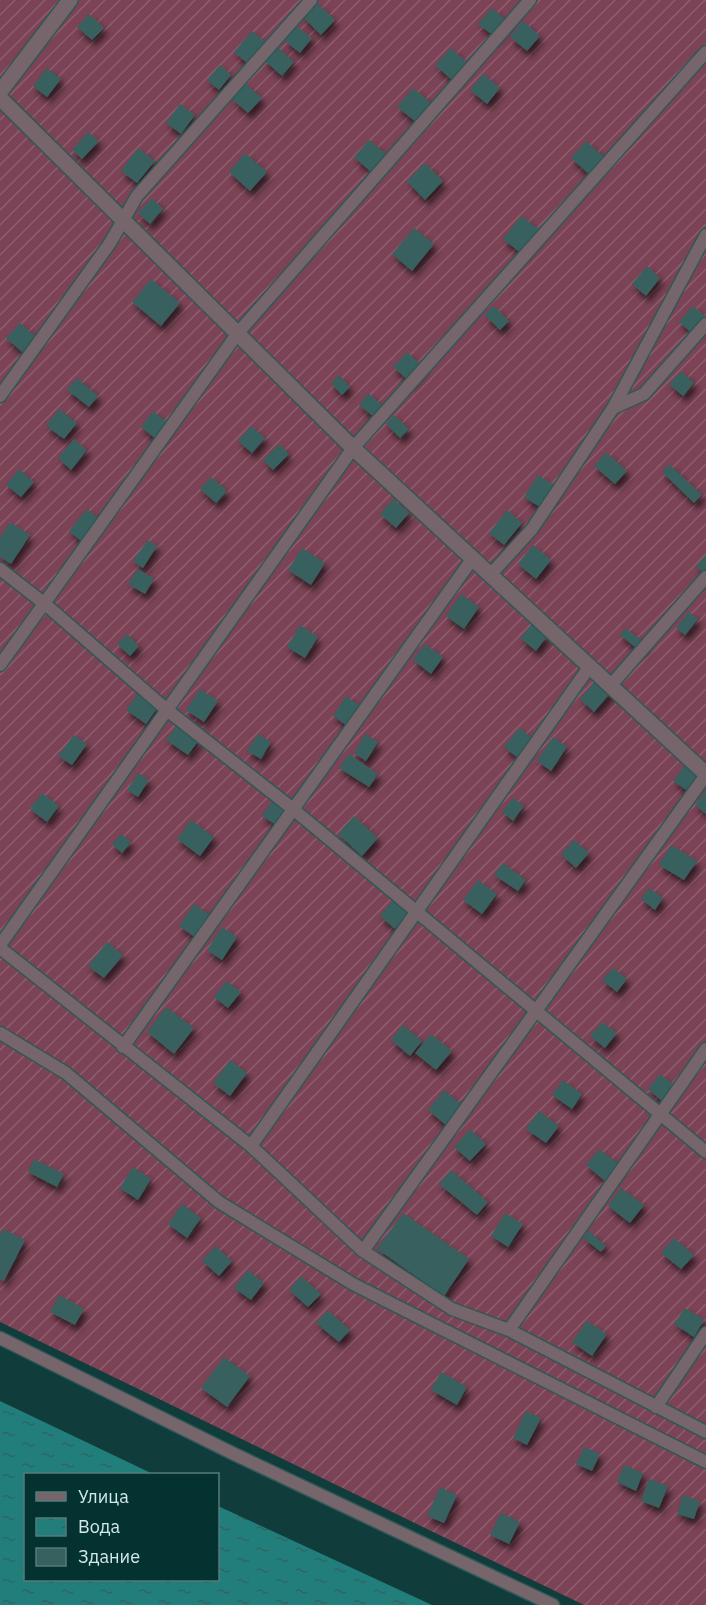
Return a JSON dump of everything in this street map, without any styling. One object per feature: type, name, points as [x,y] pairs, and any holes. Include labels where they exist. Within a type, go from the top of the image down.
[{"type":"street","points":[[0,92],[70,0]]},
{"type":"street","points":[[0,98],[353,448],[706,774]]},
{"type":"lane","points":[[0,396],[110,243],[137,196],[311,0]]},
{"type":"lane","points":[[0,665],[238,333],[530,0]]},
{"type":"lane","points":[[706,52],[353,448],[0,946],[123,1047],[251,1146],[363,1251],[452,1309],[509,1330],[706,1432]]},
{"type":"lane","points":[[491,574],[532,529],[613,408],[706,235]]},
{"type":"lane","points":[[613,408],[644,394],[706,324]]},
{"type":"lane","points":[[123,1047],[473,558]]},
{"type":"lane","points":[[0,569],[45,604],[167,710],[293,809],[706,1152]]},
{"type":"lane","points":[[611,685],[706,577]]},
{"type":"lane","points":[[251,1146],[590,666]]},
{"type":"lane","points":[[363,1251],[706,774]]},
{"type":"lane","points":[[0,1033],[66,1073],[219,1202],[334,1273],[706,1462]]},
{"type":"lane","points":[[509,1330],[706,1049]]},
{"type":"lane","points":[[656,1407],[706,1333]]},
{"type":"lane","points":[[0,1338],[234,1454],[553,1605]]},
{"type":"shaded area","points":[[0,0],[706,0],[706,1605],[584,1605],[0,1322]]},
{"type":"water","points":[[0,1401],[151,1473],[24,1473],[24,1581],[219,1581],[219,1506],[432,1605],[0,1605]]},
{"type":"building","points":[[316,2],[335,20],[321,35],[302,16]]},
{"type":"building","points":[[492,8],[508,22],[495,37],[478,24]]},
{"type":"building","points":[[89,14],[104,28],[92,40],[77,27]]},
{"type":"building","points":[[523,21],[540,36],[527,51],[510,37]]},
{"type":"building","points":[[296,26],[312,38],[300,53],[285,41]]},
{"type":"building","points":[[252,31],[265,42],[247,63],[234,52]]},
{"type":"building","points":[[276,46],[294,62],[282,76],[264,60]]},
{"type":"building","points":[[451,48],[468,64],[453,81],[435,65]]},
{"type":"building","points":[[220,65],[231,75],[219,90],[207,80]]},
{"type":"building","points":[[47,68],[61,79],[47,97],[33,86]]},
{"type":"building","points":[[483,74],[500,88],[487,104],[470,90]]},
{"type":"building","points":[[246,84],[262,98],[248,113],[232,99]]},
{"type":"building","points":[[413,88],[432,104],[416,122],[397,107]]},
{"type":"building","points":[[180,104],[195,115],[181,134],[166,123]]},
{"type":"building","points":[[88,132],[99,141],[82,159],[72,150]]},
{"type":"building","points":[[369,140],[386,154],[371,172],[354,157]]},
{"type":"building","points":[[586,141],[605,158],[590,175],[571,158]]},
{"type":"building","points":[[138,148],[155,161],[137,183],[121,171]]},
{"type":"building","points":[[245,153],[267,172],[250,191],[229,172]]},
{"type":"building","points":[[425,163],[443,181],[425,200],[407,181]]},
{"type":"building","points":[[152,198],[163,209],[150,224],[138,213]]},
{"type":"building","points":[[521,216],[540,230],[522,254],[503,239]]},
{"type":"building","points":[[414,228],[434,244],[412,271],[392,254]]},
{"type":"building","points":[[647,266],[660,278],[646,296],[632,284]]},
{"type":"building","points":[[151,279],[180,303],[161,326],[132,302]]},
{"type":"building","points":[[494,306],[509,321],[500,330],[485,315]]},
{"type":"building","points":[[693,306],[706,317],[693,334],[679,322]]},
{"type":"building","points":[[20,323],[36,337],[22,352],[6,338]]},
{"type":"building","points":[[407,352],[423,367],[410,382],[393,367]]},
{"type":"building","points":[[681,371],[694,383],[683,396],[669,384]]},
{"type":"building","points":[[339,375],[350,387],[342,395],[331,383]]},
{"type":"building","points":[[77,378],[98,396],[89,407],[67,390]]},
{"type":"building","points":[[368,393],[383,406],[374,417],[359,405]]},
{"type":"building","points":[[59,409],[77,423],[64,439],[46,426]]},
{"type":"building","points":[[153,411],[169,424],[157,440],[141,427]]},
{"type":"building","points":[[394,415],[409,429],[400,438],[386,424]]},
{"type":"building","points":[[251,426],[265,438],[252,453],[238,441]]},
{"type":"building","points":[[74,439],[87,450],[71,470],[58,458]]},
{"type":"building","points":[[279,444],[289,454],[273,470],[263,460]]},
{"type":"building","points":[[606,452],[627,471],[615,484],[594,466]]},
{"type":"building","points":[[669,464],[702,495],[694,503],[662,472]]},
{"type":"building","points":[[19,469],[34,482],[21,497],[6,485]]},
{"type":"building","points":[[538,475],[557,487],[543,509],[524,497]]},
{"type":"building","points":[[211,477],[227,491],[216,503],[200,489]]},
{"type":"building","points":[[393,499],[409,513],[396,528],[380,514]]},
{"type":"building","points":[[87,509],[99,519],[81,541],[69,531]]},
{"type":"building","points":[[507,510],[522,523],[504,545],[489,533]]},
{"type":"building","points":[[10,522],[30,535],[11,564],[0,557],[0,537]]},
{"type":"building","points":[[148,540],[157,546],[143,568],[133,561]]},
{"type":"building","points":[[533,545],[551,560],[536,579],[518,564]]},
{"type":"building","points":[[302,548],[325,563],[311,585],[288,570]]},
{"type":"building","points":[[706,555],[706,575],[696,566]]},
{"type":"building","points":[[138,569],[154,579],[145,594],[128,584]]},
{"type":"building","points":[[461,594],[479,607],[464,629],[446,616]]},
{"type":"building","points":[[689,612],[698,619],[685,635],[676,628]]},
{"type":"building","points":[[532,624],[547,636],[536,651],[520,638]]},
{"type":"building","points":[[300,625],[318,637],[305,658],[287,647]]},
{"type":"building","points":[[625,628],[646,644],[640,651],[620,635]]},
{"type":"building","points":[[127,634],[139,646],[130,656],[117,644]]},
{"type":"building","points":[[425,644],[443,657],[431,674],[413,660]]},
{"type":"building","points":[[597,679],[612,691],[594,712],[580,699]]},
{"type":"building","points":[[200,689],[218,701],[204,722],[186,710]]},
{"type":"building","points":[[139,692],[159,706],[146,724],[126,710]]},
{"type":"building","points":[[346,696],[359,705],[346,725],[333,716]]},
{"type":"building","points":[[177,725],[199,740],[188,755],[166,740]]},
{"type":"building","points":[[519,728],[534,739],[518,758],[504,747]]},
{"type":"building","points":[[258,734],[271,742],[261,759],[247,751]]},
{"type":"building","points":[[365,734],[378,742],[366,761],[354,753]]},
{"type":"building","points":[[74,735],[87,744],[72,765],[58,756]]},
{"type":"building","points":[[553,737],[567,747],[551,771],[537,761]]},
{"type":"building","points":[[349,754],[378,774],[369,787],[339,768]]},
{"type":"building","points":[[685,765],[701,776],[689,792],[673,781]]},
{"type":"building","points":[[138,773],[149,780],[138,797],[127,790]]},
{"type":"building","points":[[706,791],[706,814],[695,805]]},
{"type":"building","points":[[42,793],[59,806],[47,822],[30,809]]},
{"type":"building","points":[[513,798],[524,806],[513,821],[502,812]]},
{"type":"building","points":[[273,800],[287,809],[276,825],[262,816]]},
{"type":"building","points":[[354,816],[378,838],[362,856],[338,834]]},
{"type":"building","points":[[191,820],[214,837],[200,856],[177,839]]},
{"type":"building","points":[[121,834],[131,842],[122,853],[112,844]]},
{"type":"building","points":[[574,840],[589,853],[576,868],[561,854]]},
{"type":"building","points":[[671,845],[697,861],[684,880],[659,865]]},
{"type":"building","points":[[503,863],[526,880],[518,891],[494,875]]},
{"type":"building","points":[[478,880],[497,894],[482,914],[463,900]]},
{"type":"building","points":[[649,888],[663,898],[655,910],[641,899]]},
{"type":"building","points":[[394,899],[409,911],[395,929],[380,916]]},
{"type":"building","points":[[194,904],[211,916],[196,938],[179,926]]},
{"type":"building","points":[[222,927],[237,937],[222,960],[207,950]]},
{"type":"building","points":[[107,942],[123,955],[104,978],[88,966]]},
{"type":"building","points":[[613,968],[627,979],[617,992],[602,980]]},
{"type":"building","points":[[226,981],[241,992],[228,1008],[214,997]]},
{"type":"building","points":[[166,1007],[194,1028],[174,1054],[147,1032]]},
{"type":"building","points":[[602,1022],[617,1033],[605,1048],[590,1036]]},
{"type":"building","points":[[403,1025],[422,1041],[410,1056],[391,1040]]},
{"type":"building","points":[[431,1034],[452,1051],[436,1070],[415,1053]]},
{"type":"building","points":[[230,1060],[247,1073],[230,1096],[213,1083]]},
{"type":"building","points":[[660,1074],[675,1086],[663,1102],[648,1089]]},
{"type":"building","points":[[563,1080],[582,1094],[572,1109],[552,1095]]},
{"type":"building","points":[[444,1090],[464,1107],[448,1127],[428,1110]]},
{"type":"building","points":[[539,1111],[559,1126],[546,1143],[526,1129]]},
{"type":"building","points":[[470,1129],[486,1144],[470,1161],[454,1147]]},
{"type":"building","points":[[599,1149],[620,1165],[606,1182],[586,1165]]},
{"type":"building","points":[[34,1159],[64,1174],[57,1187],[28,1172]]},
{"type":"building","points":[[133,1167],[151,1179],[138,1200],[120,1188]]},
{"type":"building","points":[[451,1170],[488,1202],[477,1215],[439,1184]]},
{"type":"building","points":[[621,1188],[644,1205],[630,1223],[608,1206]]},
{"type":"building","points":[[182,1204],[201,1218],[187,1238],[168,1224]]},
{"type":"building","points":[[403,1213],[469,1259],[444,1296],[377,1249]]},
{"type":"building","points":[[505,1213],[523,1224],[508,1247],[491,1236]]},
{"type":"building","points":[[3,1229],[25,1240],[4,1281],[0,1279],[0,1235]]},
{"type":"building","points":[[589,1231],[606,1246],[601,1252],[583,1238]]},
{"type":"building","points":[[674,1238],[694,1255],[681,1269],[661,1253]]},
{"type":"building","points":[[215,1246],[232,1261],[219,1276],[202,1261]]},
{"type":"building","points":[[248,1270],[264,1283],[251,1300],[234,1288]]},
{"type":"building","points":[[301,1276],[321,1294],[308,1307],[289,1290]]},
{"type":"building","points":[[59,1295],[84,1309],[75,1325],[50,1312]]},
{"type":"building","points":[[685,1308],[704,1320],[694,1337],[674,1324]]},
{"type":"building","points":[[328,1310],[350,1330],[339,1342],[316,1323]]},
{"type":"building","points":[[587,1321],[607,1334],[592,1356],[572,1342]]},
{"type":"building","points":[[224,1357],[250,1376],[227,1407],[201,1388]]},
{"type":"building","points":[[441,1372],[467,1387],[457,1405],[431,1390]]},
{"type":"building","points":[[526,1411],[541,1418],[527,1445],[513,1438]]},
{"type":"building","points":[[584,1447],[600,1454],[592,1471],[576,1464]]},
{"type":"building","points":[[624,1465],[643,1473],[636,1491],[617,1482]]},
{"type":"building","points":[[649,1479],[668,1486],[659,1508],[641,1501]]},
{"type":"building","points":[[440,1487],[457,1495],[444,1523],[427,1516]]},
{"type":"building","points":[[683,1495],[700,1501],[694,1519],[677,1514]]},
{"type":"building","points":[[501,1513],[520,1522],[509,1544],[490,1535]]}]
